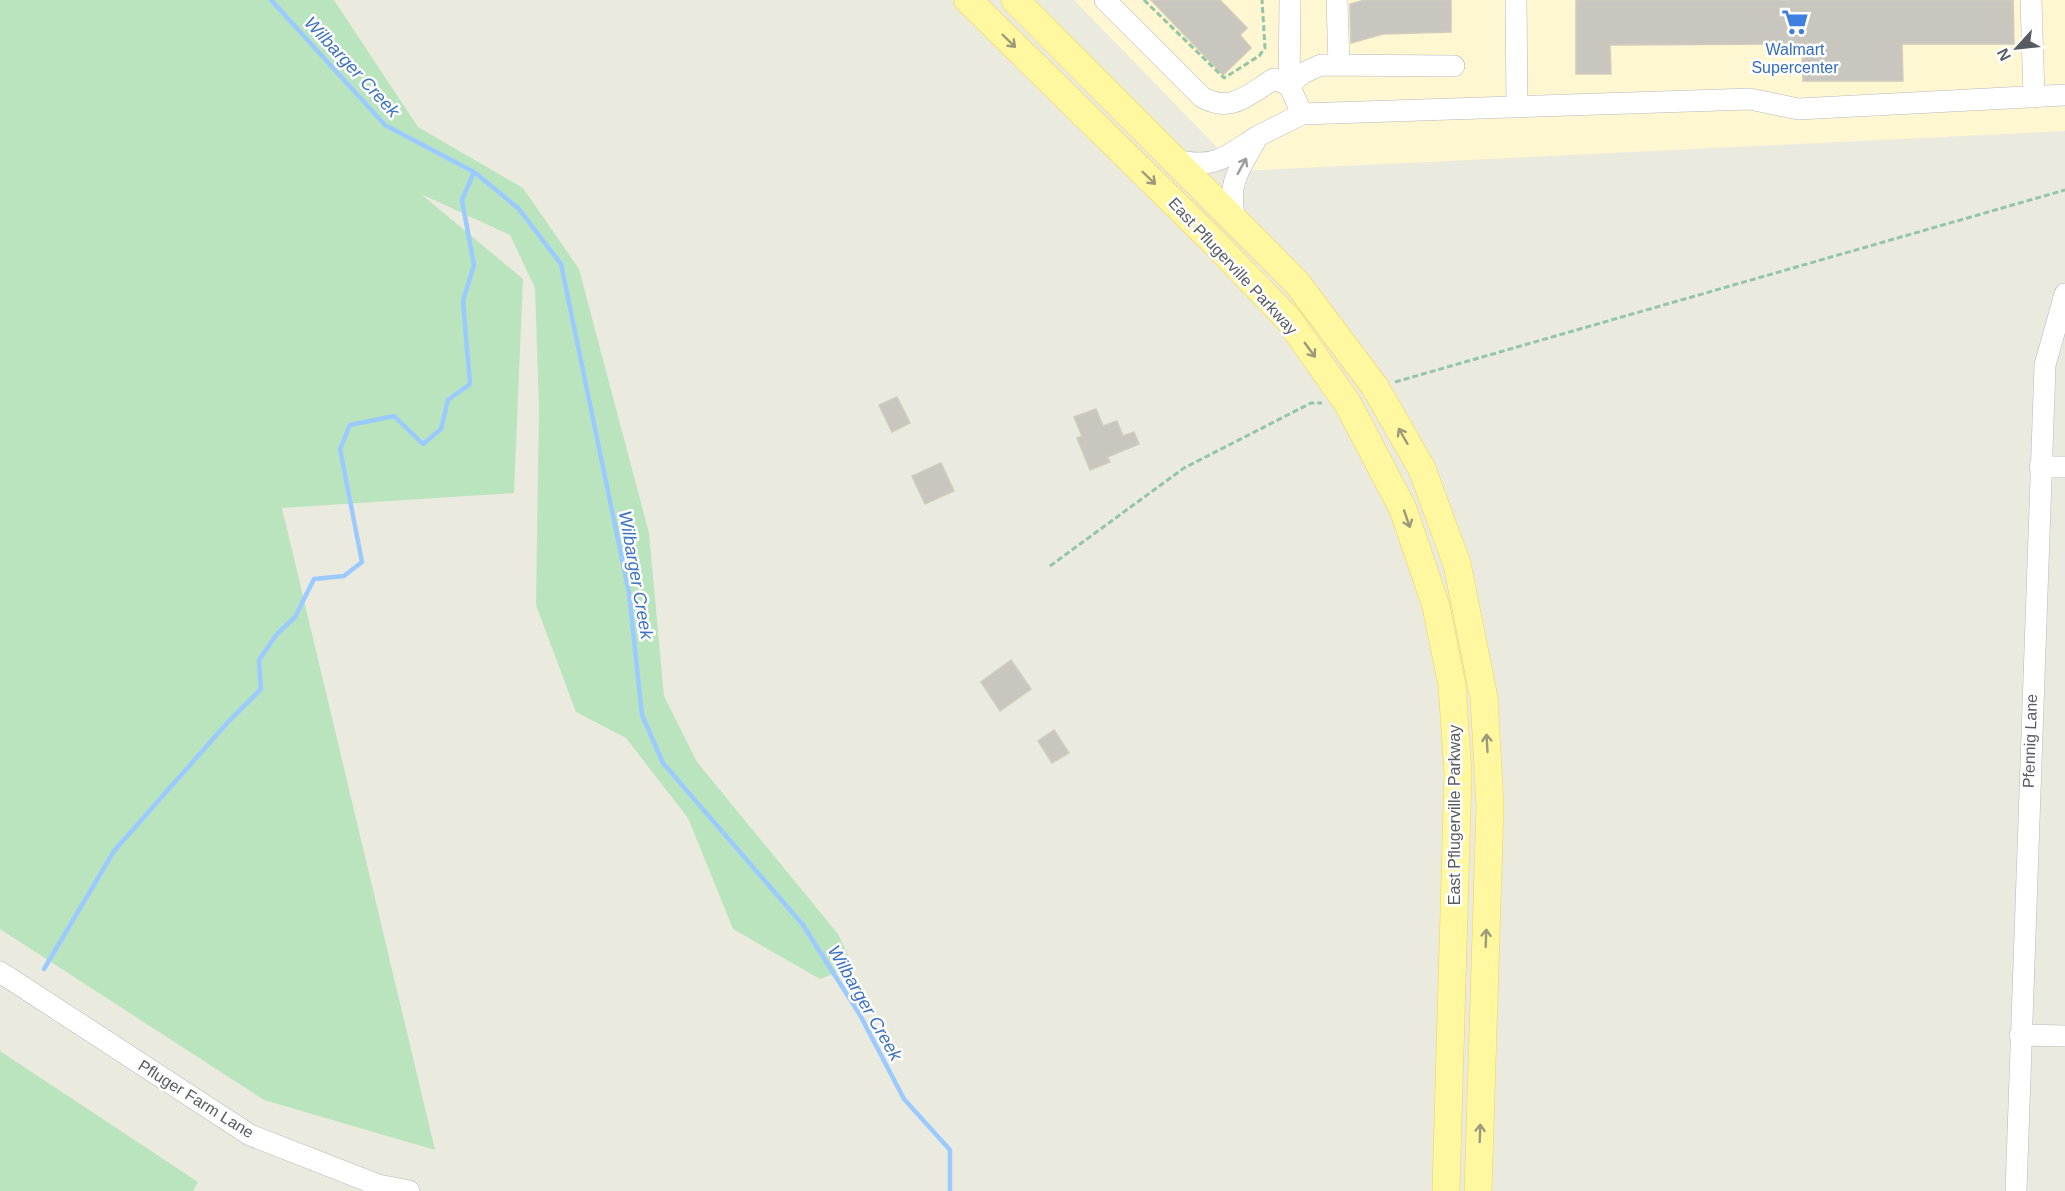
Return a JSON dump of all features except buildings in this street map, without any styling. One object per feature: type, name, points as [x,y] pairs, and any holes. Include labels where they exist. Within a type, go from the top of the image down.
[{"type":"main road","name":"East Pflugerville Parkway","points":[[968,0],[1204,232],[1288,320],[1348,404],[1403,509],[1436,606],[1452,685],[1458,774],[1446,1191]]},
{"type":"main road","name":"East Pflugerville Parkway","points":[[1015,0],[1297,283],[1375,387],[1422,469],[1457,564],[1484,698],[1490,806],[1478,1191]]},
{"type":"street","points":[[1106,0],[1202,96],[1215,104],[1235,103],[1274,79],[1289,85]]},
{"type":"street","points":[[1290,0],[1289,85],[1302,114]]},
{"type":"street","points":[[1337,0],[1339,65]]},
{"type":"street","points":[[1516,0],[1517,107]]},
{"type":"street","points":[[2031,0],[2034,97]]},
{"type":"street","points":[[1289,85],[1303,73],[1321,65],[1454,66]]},
{"type":"street","points":[[1174,160],[1197,165],[1215,163],[1258,136],[1302,114],[1750,99],[1798,109],[2065,95]]},
{"type":"street","points":[[1236,222],[1230,201],[1233,183],[1258,136]]},
{"type":"street","name":"Pfennig Lane","points":[[2016,1191],[2045,365],[2065,294]]},
{"type":"street","points":[[1348,404],[1375,387]]},
{"type":"street","points":[[2040,467],[2065,467]]},
{"type":"street","name":"Pfluger Farm Lane","points":[[0,972],[250,1135],[378,1185],[409,1191]]},
{"type":"street","points":[[2020,1035],[2065,1036]]},
{"type":"path","points":[[1144,0],[1224,78],[1259,56],[1265,48],[1262,0]]},
{"type":"path","points":[[1375,387],[2065,190]]},
{"type":"path","points":[[1050,566],[1184,468],[1311,403],[1348,404]]},
{"type":"shaded area","points":[[1074,0],[2065,0],[2065,131],[1240,171]]},
{"type":"green space","points":[[0,0],[334,0],[418,127],[523,188],[579,269],[649,533],[664,696],[697,762],[838,934],[853,966],[820,979],[733,929],[688,818],[626,738],[576,712],[536,605],[539,406],[535,288],[510,235],[421,194],[523,279],[514,493],[282,508],[435,1150],[264,1100],[0,929]]},
{"type":"green space","points":[[0,1051],[198,1182],[193,1191],[0,1191]]},
{"type":"waterway","name":"Wilbarger Creek","points":[[271,0],[385,125],[474,172],[518,208],[561,264],[629,593],[642,715],[663,763],[803,925],[860,1015],[904,1099],[950,1150],[950,1191]]},
{"type":"waterway","points":[[44,969],[114,851],[228,722],[261,689],[259,660],[277,634],[295,617],[314,579],[344,576],[362,562],[340,449],[350,425],[394,416],[423,444],[441,429],[448,400],[470,384],[463,301],[474,265],[462,200],[474,172]]},
{"type":"place","name":"Walmart Supercenter","points":[[1795,22]]}]
